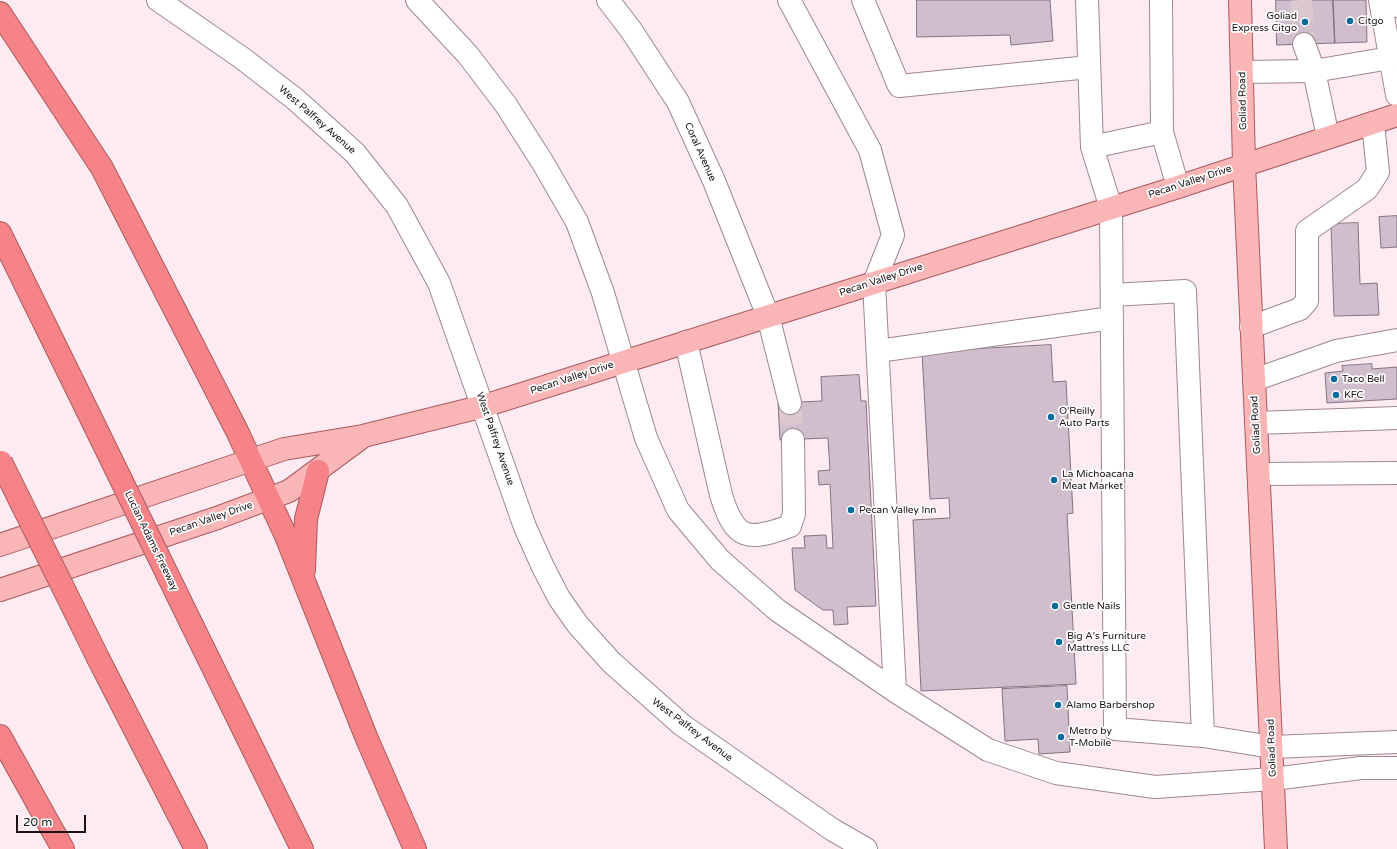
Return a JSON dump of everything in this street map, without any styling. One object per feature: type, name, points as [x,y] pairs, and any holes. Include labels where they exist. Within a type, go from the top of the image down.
[{"type":"highway","points":[[0,13],[102,168],[270,498],[367,739],[415,849]]},
{"type":"highway","name":"Lucian Adams Freeway","points":[[0,233],[302,849]]},
{"type":"highway","points":[[1,460],[99,660],[196,849]]},
{"type":"highway","points":[[304,581],[306,519],[318,472]]},
{"type":"highway","points":[[0,736],[63,849]]},
{"type":"main road","name":"Goliad Road","points":[[1240,0],[1244,164],[1276,849]]},
{"type":"main road","name":"Pecan Valley Drive","points":[[0,544],[284,449],[363,436],[484,406],[1178,187],[1397,114]]},
{"type":"main road","name":"Pecan Valley Drive","points":[[0,590],[217,518],[289,491],[318,472],[363,436]]},
{"type":"street","name":"West Palfrey Avenue","points":[[158,0],[242,58],[295,99],[355,153],[398,206],[439,283],[484,406],[525,527],[559,598],[578,625],[611,662],[645,694],[682,725],[833,830],[866,849]]},
{"type":"street","points":[[417,0],[468,55],[506,105],[543,163],[577,222],[603,293],[646,438],[678,510],[720,560],[776,610],[895,691],[988,750],[1056,773],[1155,787],[1273,779],[1361,768],[1397,768]]},
{"type":"street","name":"Coral Avenue","points":[[608,0],[631,30],[678,102],[714,181],[768,316],[790,403]]},
{"type":"street","points":[[789,0],[870,150],[893,235],[874,283],[895,691]]},
{"type":"street","points":[[863,0],[899,86],[1090,67]]},
{"type":"street","points":[[1087,0],[1092,148],[1111,208],[1115,729],[1203,736],[1272,747],[1397,742]]},
{"type":"street","points":[[1161,0],[1162,132],[1178,187]]},
{"type":"street","points":[[1380,0],[1397,95]]},
{"type":"street","points":[[1396,0],[1397,6]]},
{"type":"street","points":[[1304,44],[1314,71],[1328,137]]},
{"type":"street","points":[[1242,72],[1314,71],[1390,58]]},
{"type":"street","points":[[1251,327],[1300,309],[1306,301],[1307,231],[1367,189],[1378,172],[1373,123]]},
{"type":"street","points":[[1092,148],[1162,132]]},
{"type":"street","points":[[1112,295],[1184,292],[1203,736]]},
{"type":"street","points":[[878,351],[1112,318]]},
{"type":"street","points":[[1254,380],[1336,351],[1397,340]]},
{"type":"street","points":[[686,342],[721,495],[728,516],[737,529],[746,535],[758,535],[774,532],[790,526],[794,514],[793,440]]},
{"type":"street","points":[[1256,423],[1397,418]]},
{"type":"street","points":[[1259,474],[1397,473]]},
{"type":"building","points":[[917,0],[1050,0],[1053,41],[1011,45],[1010,35],[917,37]]},
{"type":"building","name":"Goliad Express Citgo","points":[[1276,0],[1333,0],[1335,43],[1277,45]]},
{"type":"building","name":"Citgo","points":[[1333,0],[1366,0],[1367,42],[1335,43]]},
{"type":"building","points":[[1397,216],[1397,247],[1381,248],[1379,217]]},
{"type":"building","points":[[1358,223],[1360,284],[1377,283],[1379,315],[1334,316],[1331,224]]},
{"type":"building","points":[[1051,345],[1053,382],[1066,381],[1073,513],[1067,514],[1076,684],[921,691],[913,520],[950,518],[949,498],[930,499],[922,352]]},
{"type":"building","points":[[1372,364],[1372,369],[1397,367],[1397,399],[1327,403],[1325,373],[1343,371],[1342,366]]},
{"type":"building","name":"Pecan Valley Inn","points":[[859,375],[861,401],[866,401],[876,606],[847,607],[848,624],[834,625],[833,610],[823,610],[795,590],[792,548],[805,548],[804,536],[826,535],[827,548],[833,548],[830,484],[819,485],[818,471],[830,470],[828,438],[780,440],[778,403],[822,401],[821,377]]},
{"type":"building","points":[[1067,686],[1070,752],[1039,754],[1038,739],[1005,741],[1002,689]]},
{"type":"tunnel","points":[[1301,0],[1304,44]]},
{"type":"tunnel","points":[[790,403],[793,440]]},
{"type":"place","name":"Citgo","points":[[1350,21]]},
{"type":"place","name":"Goliad Express Citgo","points":[[1305,22]]},
{"type":"place","name":"Taco Bell","points":[[1334,379]]},
{"type":"place","name":"KFC","points":[[1336,395]]},
{"type":"place","name":"O'Reilly Auto Parts","points":[[1051,417]]},
{"type":"place","name":"La Michoacana Meat Market","points":[[1054,480]]},
{"type":"place","name":"Pecan Valley Inn","points":[[851,510]]},
{"type":"place","name":"Gentle Nails","points":[[1055,606]]},
{"type":"place","name":"Big A's Furniture Mattress LLC","points":[[1059,642]]},
{"type":"place","name":"Alamo Barbershop","points":[[1058,705]]},
{"type":"place","name":"Metro by T-Mobile","points":[[1061,737]]}]
